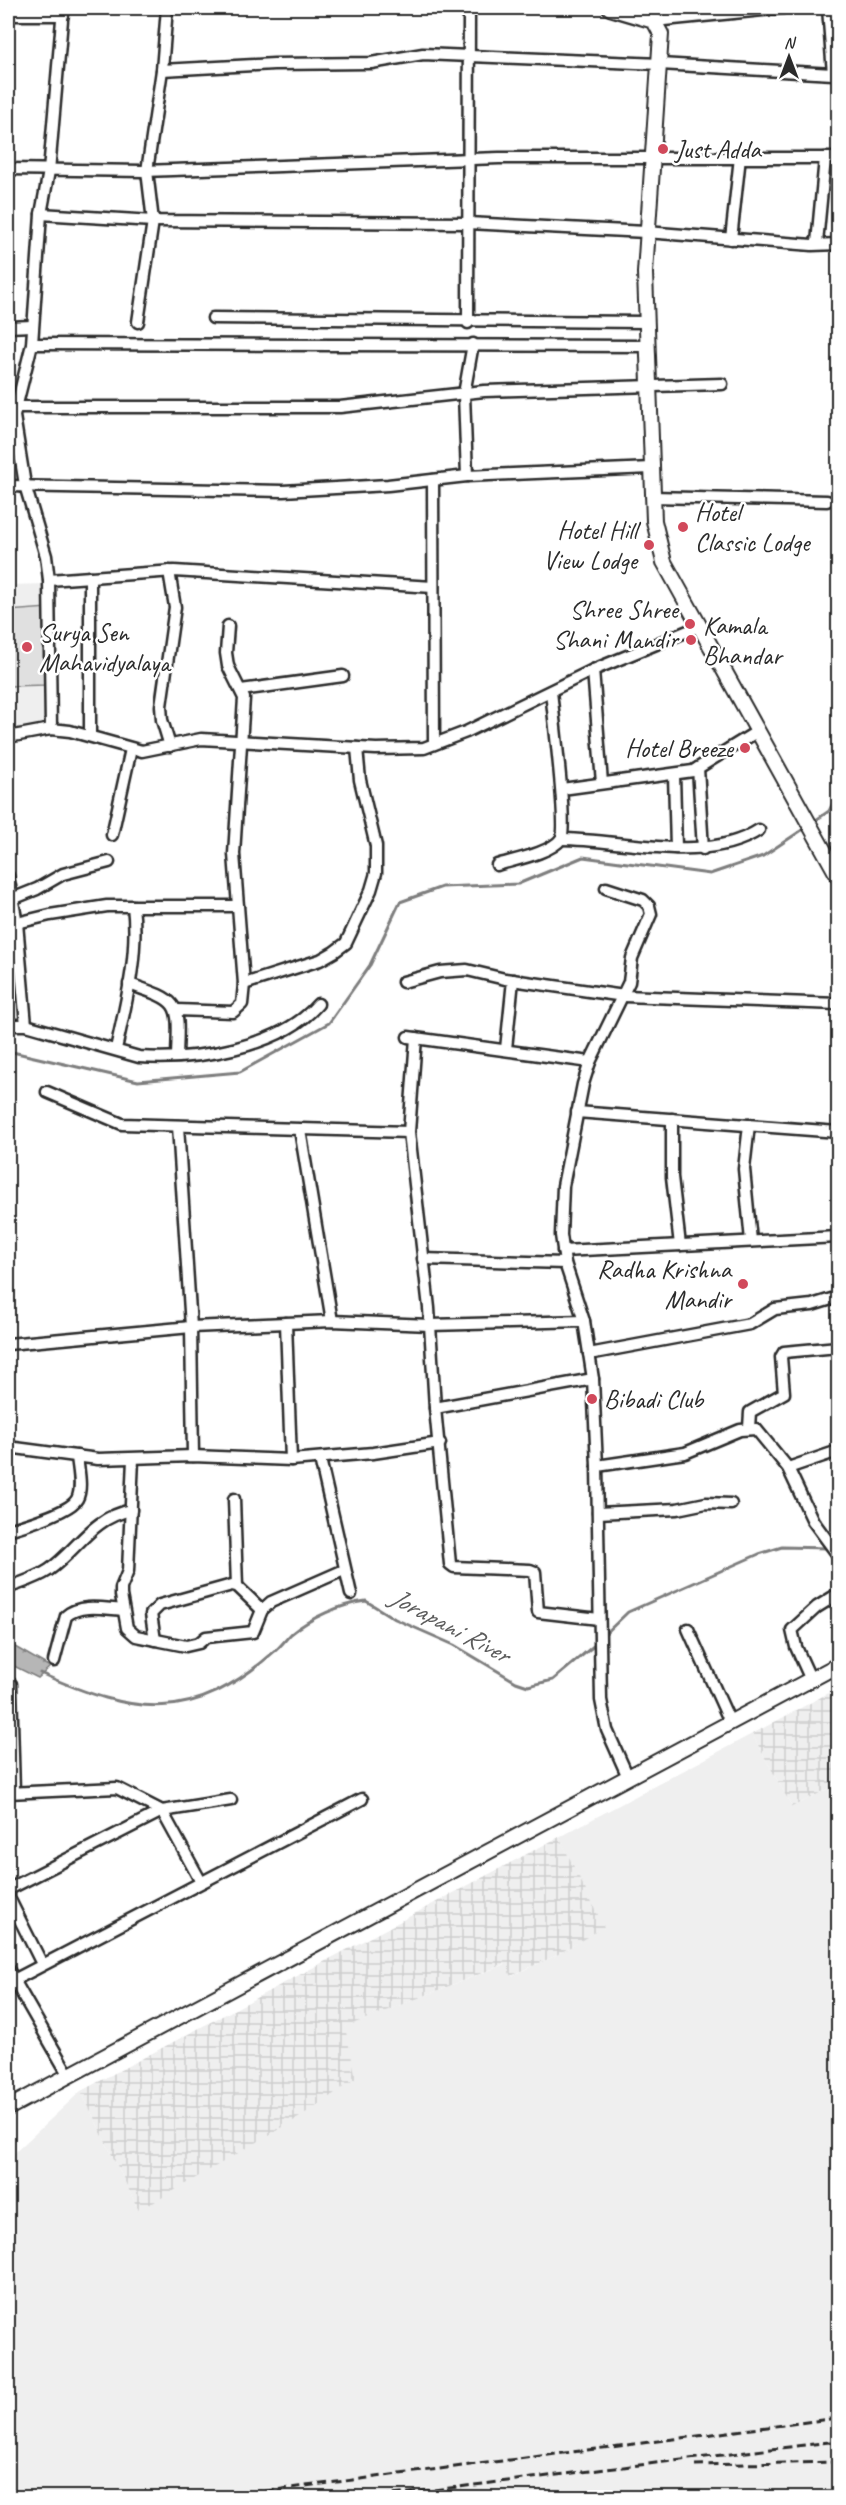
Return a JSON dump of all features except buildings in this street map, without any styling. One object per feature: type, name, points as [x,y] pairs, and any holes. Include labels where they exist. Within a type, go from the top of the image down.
[{"type":"main road","points":[[610,8],[654,14],[661,34],[654,156],[646,231],[646,346],[652,497],[660,553],[838,876]]},
{"type":"main road","points":[[8,2108],[838,1665]]},
{"type":"street","points":[[138,322],[153,221],[147,171],[162,70],[167,8]]},
{"type":"street","points":[[468,322],[469,8]]},
{"type":"street","points":[[654,14],[783,8]]},
{"type":"street","points":[[162,70],[274,64],[371,63],[423,54],[833,74],[828,8]]},
{"type":"street","points":[[11,12],[63,11],[49,171],[41,214],[32,344],[15,407],[25,485],[38,528],[49,580],[51,729]]},
{"type":"street","points":[[8,170],[147,171],[469,159],[654,156],[838,158]]},
{"type":"street","points":[[731,239],[740,157]]},
{"type":"street","points":[[816,243],[825,158]]},
{"type":"street","points":[[41,214],[153,221],[468,223],[646,231],[731,239],[838,244]]},
{"type":"street","points":[[213,318],[646,322]]},
{"type":"street","points":[[8,327],[32,326]]},
{"type":"street","points":[[32,344],[646,346]]},
{"type":"street","points":[[467,476],[464,393],[473,344]]},
{"type":"street","points":[[15,407],[340,407],[464,393],[722,384]]},
{"type":"street","points":[[8,486],[283,491],[467,476],[651,468]]},
{"type":"street","points":[[433,480],[434,744]]},
{"type":"street","points":[[652,497],[827,501]]},
{"type":"street","points":[[49,580],[170,572],[433,587]]},
{"type":"street","points":[[170,572],[175,607],[161,706],[162,720],[170,746]]},
{"type":"street","points":[[90,577],[90,735]]},
{"type":"street","points":[[177,1010],[233,1012],[242,1005],[244,984],[234,854],[244,698],[228,666],[226,653],[228,626]]},
{"type":"street","points":[[8,737],[51,729],[90,735],[131,749],[152,751],[201,739],[357,748],[424,748],[466,732],[593,670],[699,626]]},
{"type":"street","points":[[593,670],[602,783]]},
{"type":"street","points":[[241,690],[343,676]]},
{"type":"street","points":[[551,691],[562,789],[563,832],[561,839]]},
{"type":"street","points":[[562,789],[674,775],[698,768],[758,731]]},
{"type":"street","points":[[244,984],[320,960],[334,952],[345,943],[371,890],[376,873],[376,846],[360,780],[357,748]]},
{"type":"street","points":[[112,835],[131,749]]},
{"type":"street","points":[[698,768],[702,849]]},
{"type":"street","points":[[674,775],[676,848]]},
{"type":"street","points":[[497,865],[536,854],[561,839],[589,839],[702,849],[741,841],[759,830]]},
{"type":"street","points":[[12,899],[38,889],[63,874],[110,862]]},
{"type":"street","points":[[8,883],[16,923],[26,1025]]},
{"type":"street","points":[[606,888],[643,900],[649,906],[651,914],[632,958],[629,982],[624,996],[590,1062],[577,1112],[563,1186],[563,1251],[584,1321],[593,1380],[597,1466],[601,1700],[607,1730],[628,1777]]},
{"type":"street","points":[[116,1049],[129,984],[135,924],[133,906]]},
{"type":"street","points":[[16,923],[96,908],[238,906]]},
{"type":"street","points":[[404,982],[440,972],[467,970],[513,980],[624,996],[838,1004]]},
{"type":"street","points":[[506,1049],[513,980]]},
{"type":"street","points":[[129,984],[165,996],[177,1010],[177,1056]]},
{"type":"street","points":[[8,1025],[26,1025],[139,1057],[177,1056],[253,1044],[286,1031],[306,1018],[318,1004]]},
{"type":"street","points":[[590,1062],[412,1037],[410,1132],[430,1325],[435,1408],[450,1564],[454,1567],[530,1570],[535,1572],[538,1612],[599,1621]]},
{"type":"street","points":[[47,1092],[122,1124],[410,1132]]},
{"type":"street","points":[[577,1112],[838,1132]]},
{"type":"street","points":[[672,1119],[673,1187],[680,1245]]},
{"type":"street","points":[[749,1125],[744,1169],[751,1241]]},
{"type":"street","points":[[178,1126],[191,1327],[193,1456]]},
{"type":"street","points":[[300,1130],[332,1321]]},
{"type":"street","points":[[563,1251],[838,1237]]},
{"type":"street","points":[[423,1259],[565,1263]]},
{"type":"street","points":[[589,1354],[750,1324],[775,1309],[812,1305],[838,1298]]},
{"type":"street","points":[[8,1344],[191,1327],[332,1321],[430,1325],[584,1321]]},
{"type":"street","points":[[285,1323],[291,1460]]},
{"type":"street","points":[[749,1428],[750,1412],[784,1393],[781,1357],[784,1352],[838,1347]]},
{"type":"street","points":[[435,1408],[593,1380]]},
{"type":"street","points":[[597,1466],[685,1453],[749,1428],[756,1429],[788,1468],[813,1521],[838,1555]]},
{"type":"street","points":[[8,1447],[77,1456],[133,1459],[193,1456],[291,1460],[320,1459],[440,1443]]},
{"type":"street","points":[[788,1468],[838,1451]]},
{"type":"street","points":[[8,1530],[32,1523],[73,1504],[79,1491],[77,1456]]},
{"type":"street","points":[[133,1459],[128,1571],[121,1588],[123,1610],[130,1632],[186,1647],[199,1643],[206,1637],[253,1632],[262,1610],[301,1588],[344,1570]]},
{"type":"street","points":[[320,1459],[351,1594]]},
{"type":"street","points":[[234,1499],[237,1586]]},
{"type":"street","points":[[598,1513],[677,1509],[706,1503],[731,1504]]},
{"type":"street","points":[[10,1587],[39,1576],[100,1522],[113,1514],[131,1510]]},
{"type":"street","points":[[155,1640],[151,1620],[153,1609],[232,1585],[237,1586],[262,1610]]},
{"type":"street","points":[[811,1680],[796,1647],[792,1630],[817,1607],[838,1594]]},
{"type":"street","points":[[54,1661],[66,1616],[70,1612],[86,1608],[123,1610]]},
{"type":"street","points":[[688,1629],[730,1722]]},
{"type":"street","points":[[11,1684],[11,1792],[117,1788],[162,1811],[201,1882]]},
{"type":"street","points":[[14,1980],[362,1799]]},
{"type":"street","points":[[42,1964],[9,1898],[9,1889],[162,1811],[231,1800]]},
{"type":"street","points":[[8,1969],[68,2074]]},
{"type":"shaded area","name":"Surya Sen Mahavidyalaya","points":[[47,584],[45,721],[40,726],[8,731],[8,585]]},
{"type":"shaded area","points":[[48,608],[46,685],[8,686],[8,611]]},
{"type":"shaded area","points":[[838,1688],[838,1784],[792,1807],[752,1734]]},
{"type":"shaded area","points":[[752,1734],[792,1807],[838,1784],[838,2497],[8,2498],[8,2159],[81,2091],[139,2211],[344,2027],[506,1964],[512,1976],[555,1956],[603,1927],[559,1837]]},
{"type":"shaded area","points":[[559,1837],[604,1927],[555,1956],[511,1976],[505,1964],[345,2027],[356,2078],[307,2113],[139,2211],[81,2091]]},
{"type":"water","points":[[8,1643],[50,1667],[38,1678],[8,1663]]},
{"type":"waterway","points":[[813,822],[829,811],[838,793]]},
{"type":"waterway","points":[[8,1051],[138,1081],[240,1072],[329,1023],[370,965],[400,902],[442,887],[518,884],[583,857],[710,874],[763,856],[805,828]]},
{"type":"waterway","name":"Jorapani River","points":[[603,1636],[628,1612],[759,1554],[782,1547],[828,1548]]},
{"type":"waterway","name":"Jorapani River","points":[[40,1673],[106,1698],[135,1704],[163,1706],[190,1701],[217,1691],[245,1675],[277,1649],[291,1634],[307,1623],[336,1609],[366,1601],[395,1619],[454,1645],[516,1682],[528,1686],[553,1680],[597,1643]]},
{"type":"railway","points":[[212,2498],[838,2418]]},
{"type":"railway","points":[[367,2498],[838,2441]]},
{"type":"railway","points":[[695,2465],[838,2462]]},
{"type":"place","name":"Just Adda","points":[[663,149]]},
{"type":"place","name":"Hotel Classic Lodge","points":[[683,527]]},
{"type":"place","name":"Hotel Hill View Lodge","points":[[649,545]]},
{"type":"place","name":"Shree Shree Shani Mandir","points":[[690,624]]},
{"type":"place","name":"Kamala Bhandar","points":[[691,640]]},
{"type":"place","name":"Surya Sen Mahavidyalaya","points":[[27,647]]},
{"type":"place","name":"Hotel Breeze","points":[[745,748]]},
{"type":"place","name":"Radha Krishna Mandir","points":[[743,1284]]},
{"type":"place","name":"Bibadi Club","points":[[592,1399]]}]
